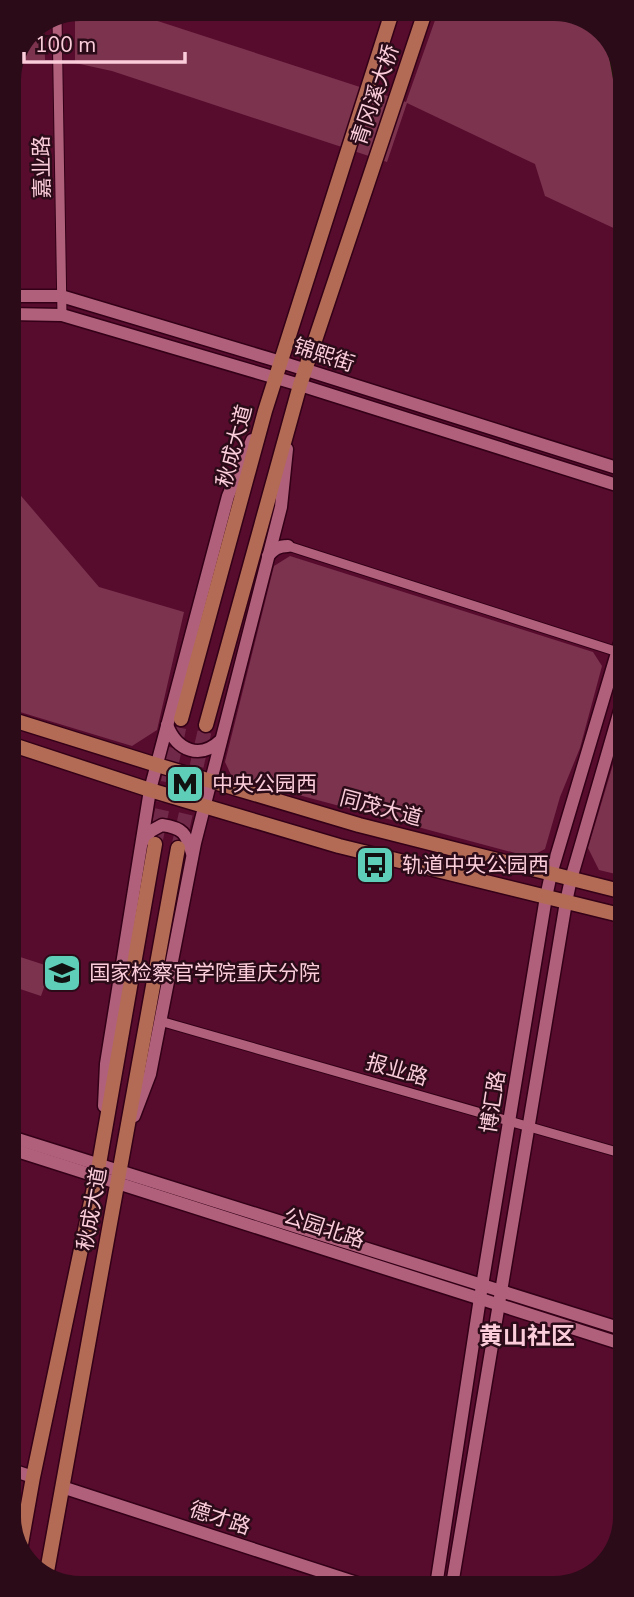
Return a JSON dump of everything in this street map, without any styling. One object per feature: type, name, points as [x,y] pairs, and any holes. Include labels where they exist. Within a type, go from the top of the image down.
[{"type":"main road","name":"青冈溪大桥","points":[[335,186],[389,21]]},
{"type":"main road","name":"青冈溪大桥","points":[[305,369],[422,21]]},
{"type":"main road","name":"秋成大道","points":[[174,722],[265,411],[335,186]]},
{"type":"main road","name":"锦熙街","points":[[21,296],[61,296],[305,369],[613,467]]},
{"type":"main road","name":"锦熙街","points":[[21,314],[62,315],[300,385],[613,484]]},
{"type":"main road","points":[[206,725],[305,369]]},
{"type":"main road","points":[[185,850],[211,782],[281,507],[290,418]]},
{"type":"main road","points":[[267,556],[274,549],[288,546]]},
{"type":"main road","name":"博汇路","points":[[438,1576],[546,897],[613,675]]},
{"type":"main road","name":"同茂大道","points":[[21,722],[359,825],[613,889]]},
{"type":"main road","points":[[174,722],[171,734],[186,748],[205,751],[221,740]]},
{"type":"main road","points":[[149,843],[150,790],[174,722]]},
{"type":"main road","name":"博汇路","points":[[454,1576],[566,902],[613,734]]},
{"type":"main road","points":[[21,748],[150,790],[339,846],[613,913]]},
{"type":"main road","points":[[127,1132],[150,1074],[188,837],[177,827],[163,825],[151,831],[149,843]]},
{"type":"main road","name":"秋成大道","points":[[23,1532],[103,1143],[149,843]]},
{"type":"main road","name":"秋成大道","points":[[48,1566],[127,1132],[185,850]]},
{"type":"main road","name":"公园北路","points":[[21,1141],[98,1170]]},
{"type":"main road","name":"公园北路","points":[[21,1151],[119,1176],[500,1298],[613,1340]]},
{"type":"main road","name":"公园北路","points":[[500,1298],[613,1327]]},
{"type":"main road","points":[[21,1473],[33,1477]]},
{"type":"main road","name":"德才路","points":[[62,1487],[335,1576]]},
{"type":"street","name":"嘉业路","points":[[57,26],[62,315]]},
{"type":"street","points":[[288,546],[613,650]]},
{"type":"street","name":"报业路","points":[[160,1021],[613,1151]]},
{"type":"shaded area","points":[[435,21],[569,23],[590,33],[601,44],[610,61],[613,80],[613,228],[545,196],[535,164],[407,103],[387,162],[112,71],[75,63],[75,22],[160,22],[406,102]]},
{"type":"shaded area","points":[[44,34],[45,60],[25,60],[33,44]]},
{"type":"shaded area","points":[[21,496],[99,587],[184,612],[157,730],[132,746],[21,712]]},
{"type":"shaded area","points":[[290,556],[593,652],[602,666],[580,748],[560,797],[545,849],[530,857],[232,777],[225,762],[274,566]]},
{"type":"shaded area","points":[[613,764],[613,873],[599,870],[588,848]]},
{"type":"shaded area","points":[[21,957],[51,967],[41,996],[21,989]]},
{"type":"tunnel","points":[[155,844],[181,719]]},
{"type":"tunnel","points":[[178,848],[206,725]]},
{"type":"place","name":"中央公园西","points":[[185,784]]},
{"type":"place","name":"轨道中央公园西","points":[[375,865]]},
{"type":"place","name":"国家检察官学院重庆分院","points":[[62,973]]},
{"type":"district","name":"黄山社区","points":[[527,1336]]}]
